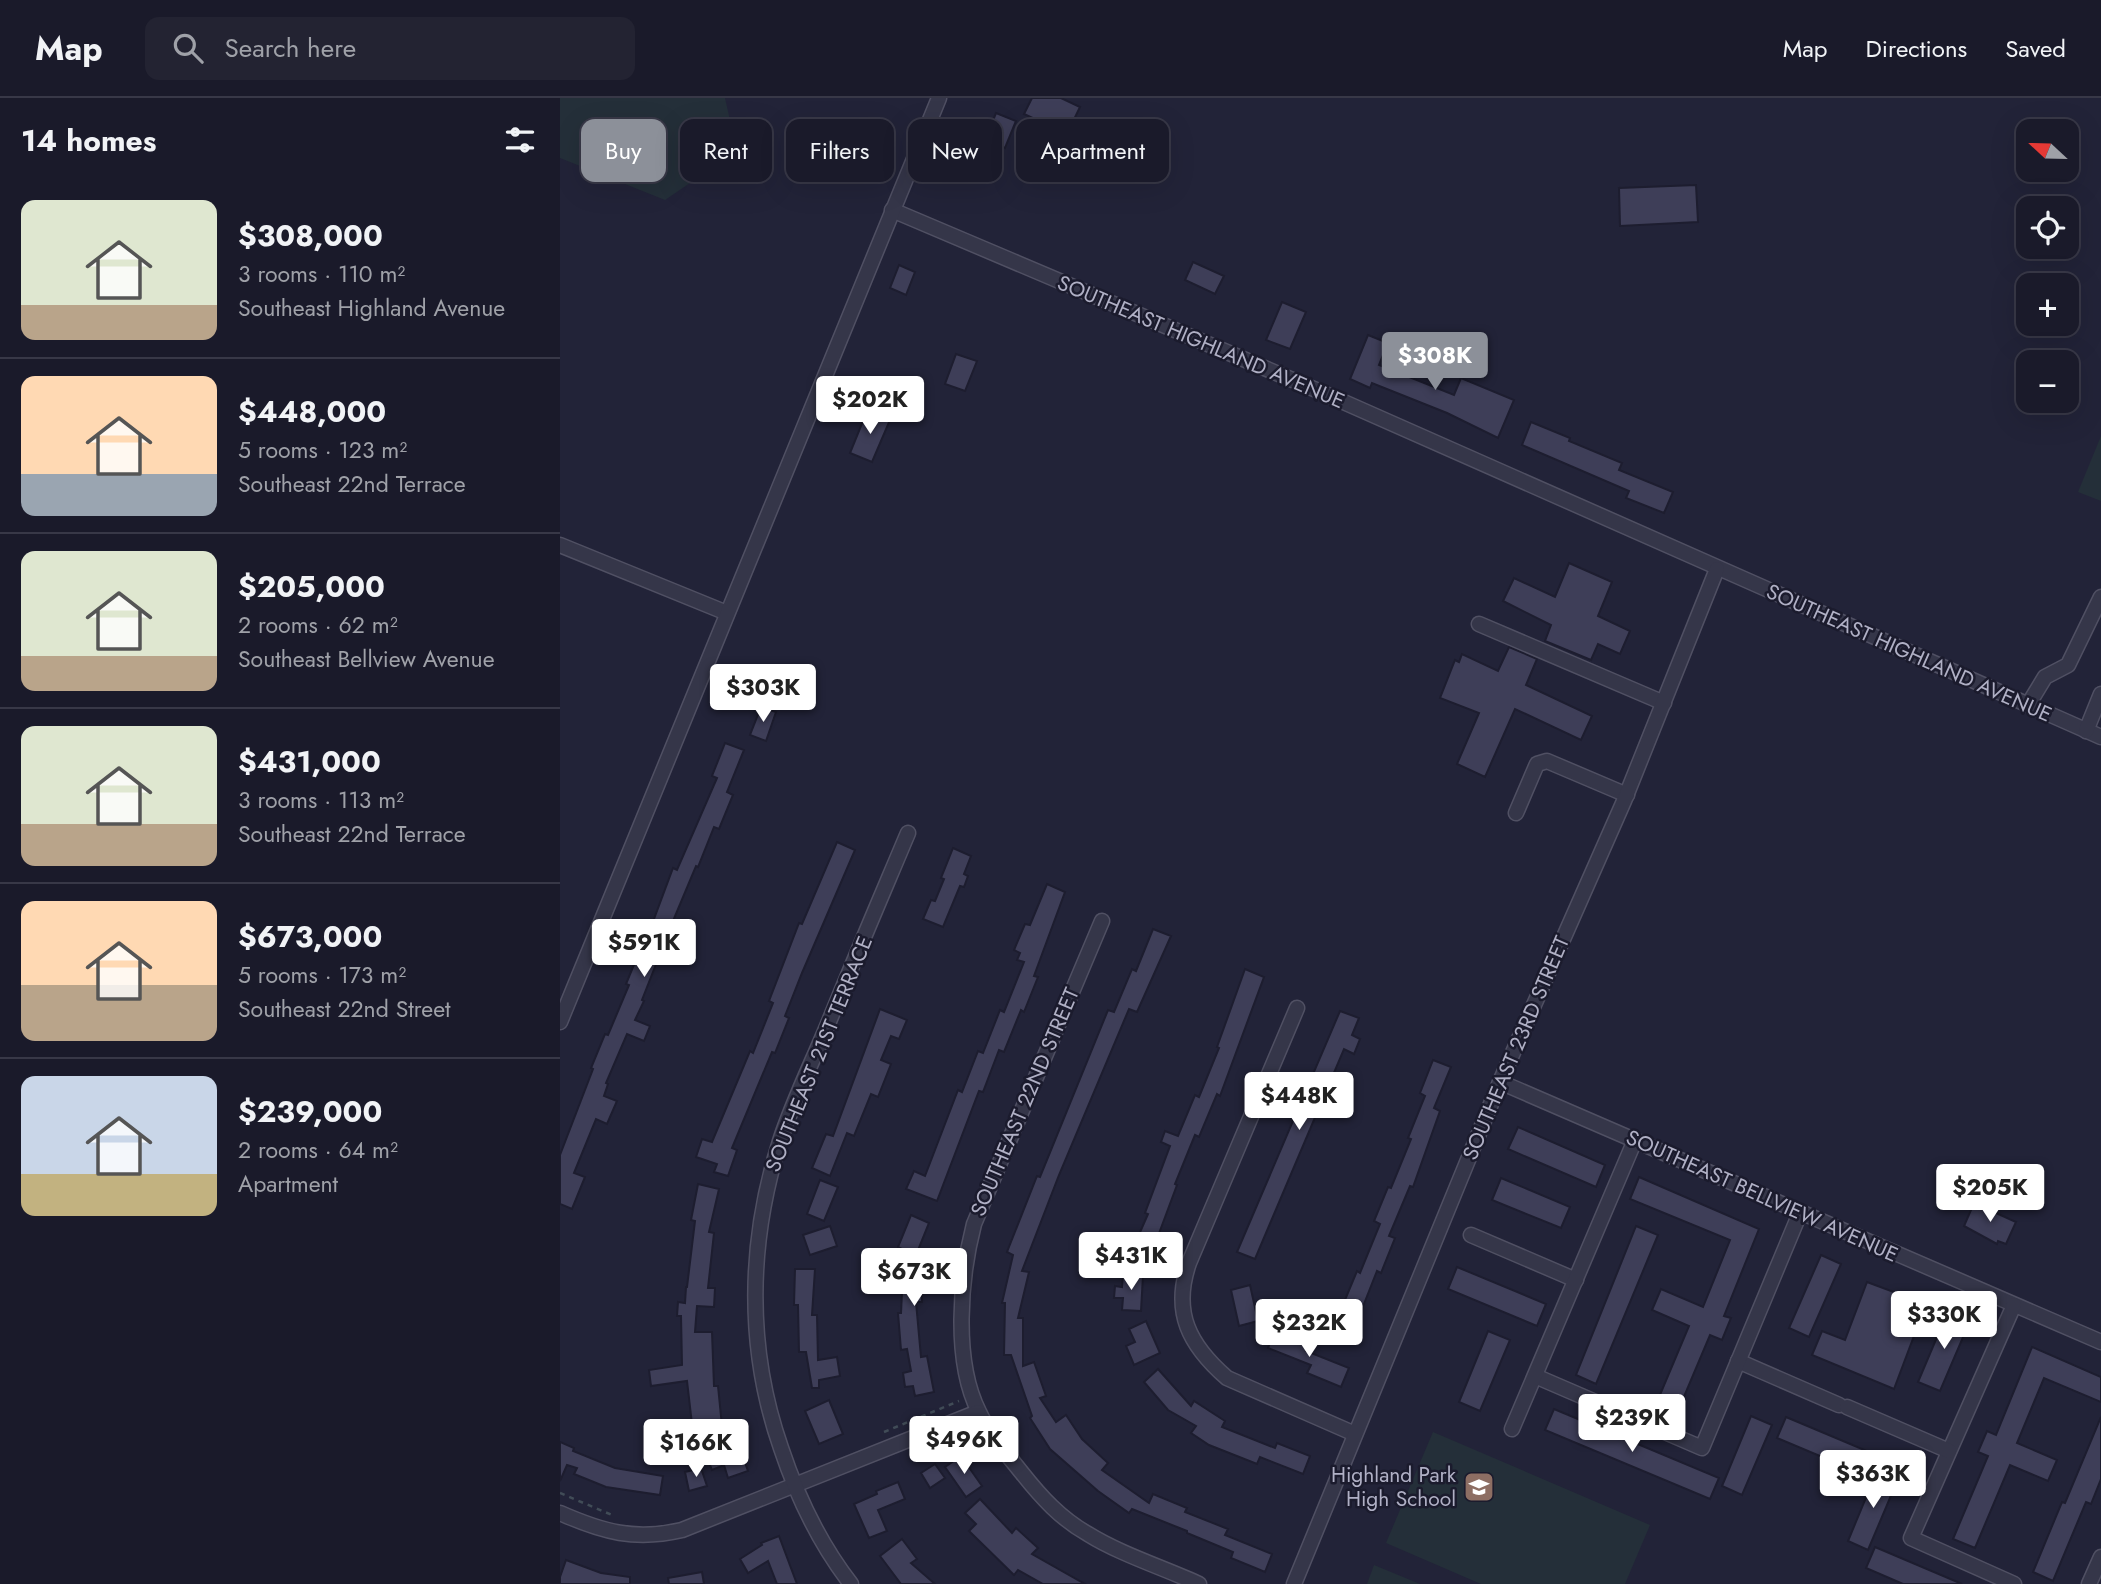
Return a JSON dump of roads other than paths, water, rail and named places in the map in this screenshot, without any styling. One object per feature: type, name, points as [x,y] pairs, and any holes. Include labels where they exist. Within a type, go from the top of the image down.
[{"type":"street","points":[[560,1022],[939,98]]},
{"type":"street","name":"SOUTHEAST HIGHLAND AVENUE","points":[[892,210],[1321,392],[2101,737]]},
{"type":"street","points":[[560,545],[727,613]]},
{"type":"street","name":"SOUTHEAST 23RD STREET","points":[[1294,1584],[1500,1082],[1626,795],[1717,569]]},
{"type":"street","points":[[2028,705],[2045,677],[2068,665],[2101,597]]},
{"type":"street","points":[[1479,624],[1664,703]]},
{"type":"street","points":[[2086,731],[2101,694]]},
{"type":"street","points":[[1516,813],[1537,764],[1547,761],[1626,795]]},
{"type":"street","name":"SOUTHEAST 21ST TERRACE","points":[[851,1584],[812,1522],[778,1439],[760,1367],[754,1293],[761,1216],[769,1177],[786,1123],[908,834]]},
{"type":"street","name":"SOUTHEAST 22ND STREET","points":[[976,1406],[964,1352],[962,1321],[964,1275],[971,1235],[978,1212],[1102,921]]},
{"type":"street","points":[[1297,1008],[1185,1274],[1183,1317],[1190,1334],[1211,1364],[1235,1382],[1355,1434]]},
{"type":"street","name":"SOUTHEAST BELLVIEW AVENUE","points":[[1500,1082],[2101,1342]]},
{"type":"street","points":[[1512,1429],[1635,1140]]},
{"type":"street","points":[[1535,1376],[1702,1448],[1800,1213]]},
{"type":"street","points":[[1471,1235],[1576,1280]]},
{"type":"street","points":[[2014,1305],[1911,1538],[2014,1584]]},
{"type":"street","points":[[1738,1361],[1949,1451]]},
{"type":"street","points":[[560,1513],[606,1531],[625,1535],[653,1535],[682,1530],[795,1485],[976,1406],[1015,1464],[1062,1517],[1089,1536],[1199,1584]]},
{"type":"place","name":"Highland Park High School","points":[[1479,1487]]}]
